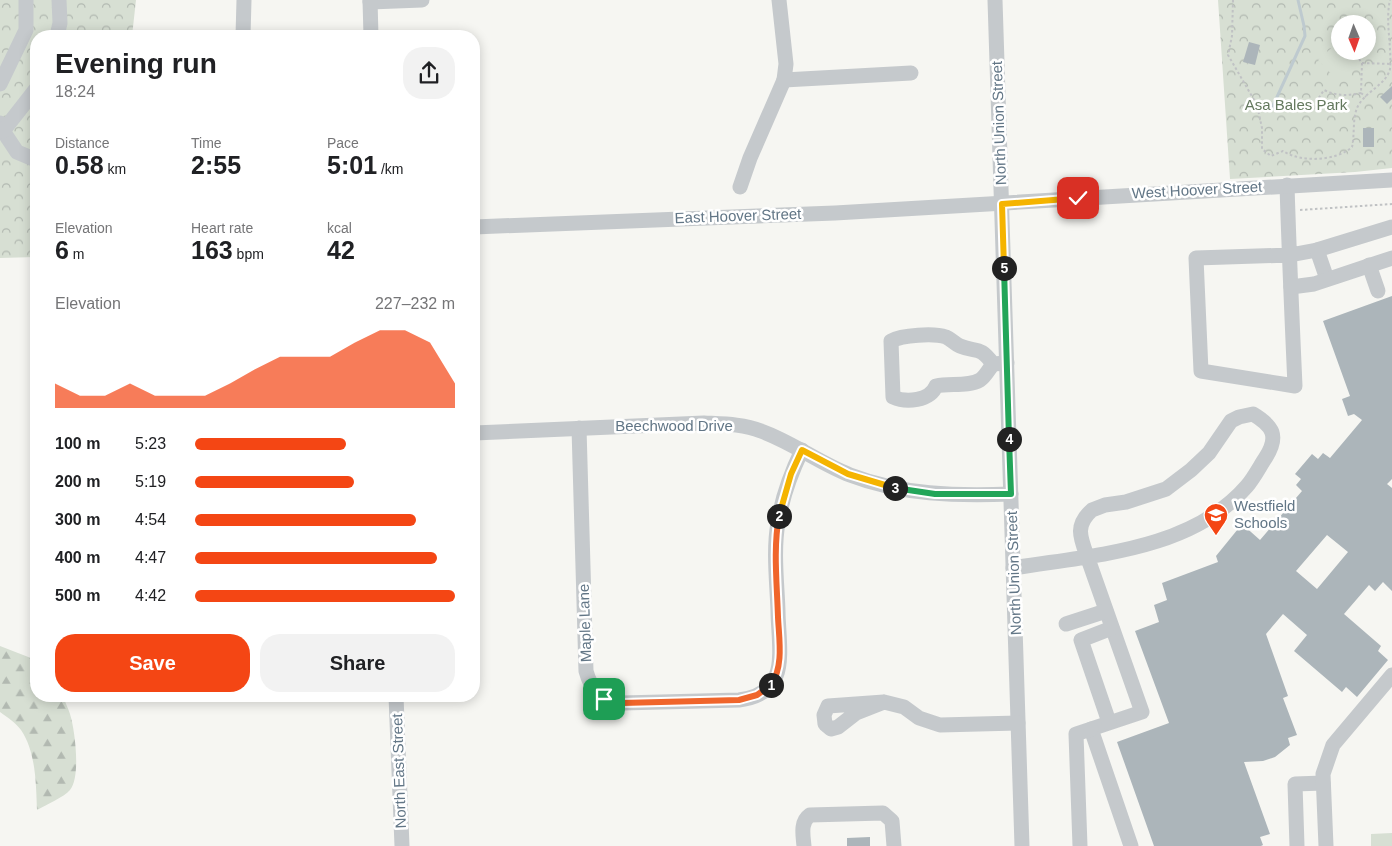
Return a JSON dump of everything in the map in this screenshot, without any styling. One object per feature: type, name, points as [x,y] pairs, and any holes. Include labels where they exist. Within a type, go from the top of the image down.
[{"type":"street","points":[[0,84],[26,30],[26,0]]},
{"type":"street","points":[[58,30],[59,0]]},
{"type":"street","points":[[243,30],[244,0]]},
{"type":"street","points":[[371,30],[370,1],[422,0]]},
{"type":"street","points":[[740,187],[750,158],[784,80],[786,64],[779,0]]},
{"type":"street","name":"North Union Street","points":[[995,0],[1002,204],[1000,364],[1011,494],[1022,846]]},
{"type":"street","points":[[784,80],[911,73]]},
{"type":"street","points":[[30,96],[2,127],[17,152],[30,157]]},
{"type":"street","name":"West Hoover Street","points":[[1002,204],[1147,193],[1392,180]]},
{"type":"street","points":[[1287,185],[1290,255],[1294,386],[1201,370],[1196,258],[1290,255],[1317,250],[1392,227]]},
{"type":"street","name":"East Hoover Street","points":[[480,227],[835,213],[1002,204]]},
{"type":"street","points":[[1317,250],[1327,279]]},
{"type":"street","points":[[1291,287],[1314,284],[1392,258]]},
{"type":"street","points":[[1369,265],[1378,291]]},
{"type":"street","points":[[940,336],[948,338],[958,346],[978,349],[1000,364],[981,379],[972,383],[936,386],[934,392],[928,397],[921,399],[893,398],[891,341],[899,338],[940,336]]},
{"type":"street","points":[[1014,568],[1087,556],[1164,539],[1203,522],[1226,506],[1247,486],[1270,450],[1272,430],[1266,422],[1254,414],[1239,417],[1231,421],[1210,453],[1174,484],[1151,495],[1092,510],[1085,516],[1081,526],[1080,538],[1087,556],[1142,712],[1076,734],[1080,846]]},
{"type":"street","name":"Beechwood Drive","points":[[480,433],[704,423],[725,424],[760,431],[848,474],[887,487],[935,494],[1011,494]]},
{"type":"street","name":"Maple Lane","points":[[579,428],[586,671],[588,680],[598,694],[604,699],[622,703],[739,700],[757,695],[771,684],[776,676],[779,658],[776,562],[778,525],[782,500],[802,450]]},
{"type":"street","points":[[1066,624],[1106,611]]},
{"type":"street","points":[[1109,722],[1081,640],[1112,628]]},
{"type":"street","points":[[1326,846],[1323,774],[1333,745],[1392,675]]},
{"type":"street","name":"North East Street","points":[[396,702],[402,846]]},
{"type":"street","points":[[884,702],[904,707],[919,718],[940,725],[1018,723]]},
{"type":"street","points":[[1091,729],[1131,846]]},
{"type":"street","points":[[1297,846],[1295,784],[1323,784]]},
{"type":"street","points":[[804,846],[803,825],[805,819],[810,816],[883,813],[892,821],[894,846]]},
{"type":"path","points":[[1233,0],[1232,36],[1228,55],[1256,105],[1262,128],[1262,149],[1271,156],[1283,151],[1291,156],[1308,159],[1344,154],[1352,147],[1358,106],[1388,77],[1392,53],[1388,8],[1390,0]]},
{"type":"path","points":[[1360,60],[1362,63],[1361,93],[1366,98]]},
{"type":"path","points":[[1362,63],[1391,64]]},
{"type":"path","points":[[1316,102],[1324,90],[1346,96],[1361,93]]},
{"type":"path","points":[[1288,211],[1392,204]]},
{"type":"green space","points":[[0,0],[136,0],[133,30],[30,30],[30,257],[0,258]]},
{"type":"green space","name":"Asa Bales Park","points":[[1218,0],[1392,0],[1392,168],[1230,179]]},
{"type":"green space","points":[[1331,48],[1331,60],[1358,60],[1336,79],[1318,60]]},
{"type":"green space","points":[[0,646],[30,658],[30,702],[65,702],[72,721],[76,764],[73,784],[64,795],[37,810],[34,769],[30,748],[19,727],[0,712]]},
{"type":"green space","points":[[1392,833],[1392,846],[1371,846],[1371,834]]},
{"type":"building","points":[[1249,42],[1260,45],[1255,65],[1243,62]]},
{"type":"building","points":[[1392,86],[1392,99],[1387,104],[1380,97]]},
{"type":"building","points":[[1363,128],[1374,128],[1374,147],[1363,147]]},
{"type":"building","points":[[1392,296],[1392,479],[1387,484],[1392,488],[1392,591],[1383,582],[1375,591],[1369,585],[1344,614],[1381,646],[1378,651],[1388,660],[1357,697],[1346,687],[1342,692],[1294,651],[1307,635],[1283,614],[1266,634],[1288,696],[1283,698],[1297,735],[1288,738],[1290,745],[1275,757],[1263,761],[1244,762],[1270,834],[1260,837],[1263,845],[1261,846],[1154,846],[1117,742],[1169,723],[1135,631],[1159,622],[1154,605],[1167,600],[1162,583],[1218,562],[1216,556],[1242,524],[1260,540],[1302,491],[1296,485],[1301,479],[1295,474],[1312,454],[1318,459],[1323,453],[1330,458],[1362,420],[1354,414],[1348,416],[1342,399],[1350,396],[1323,321]],"holes":[[[1327,535],[1348,552],[1317,589],[1296,571]]]},
{"type":"building","points":[[870,837],[870,846],[847,846],[847,838]]},
{"type":"waterway","points":[[1271,110],[1305,36],[1298,0]]},
{"type":"place","name":"Westfield Schools","points":[[1216,536]]},
{"type":"route","points":[[604,699],[622,703],[739,700],[764,692],[771,684],[776,676],[779,658],[776,562],[778,525],[782,500],[802,450],[848,474],[869,482],[901,490],[935,494],[1011,494],[1002,204],[1078,198]]}]
